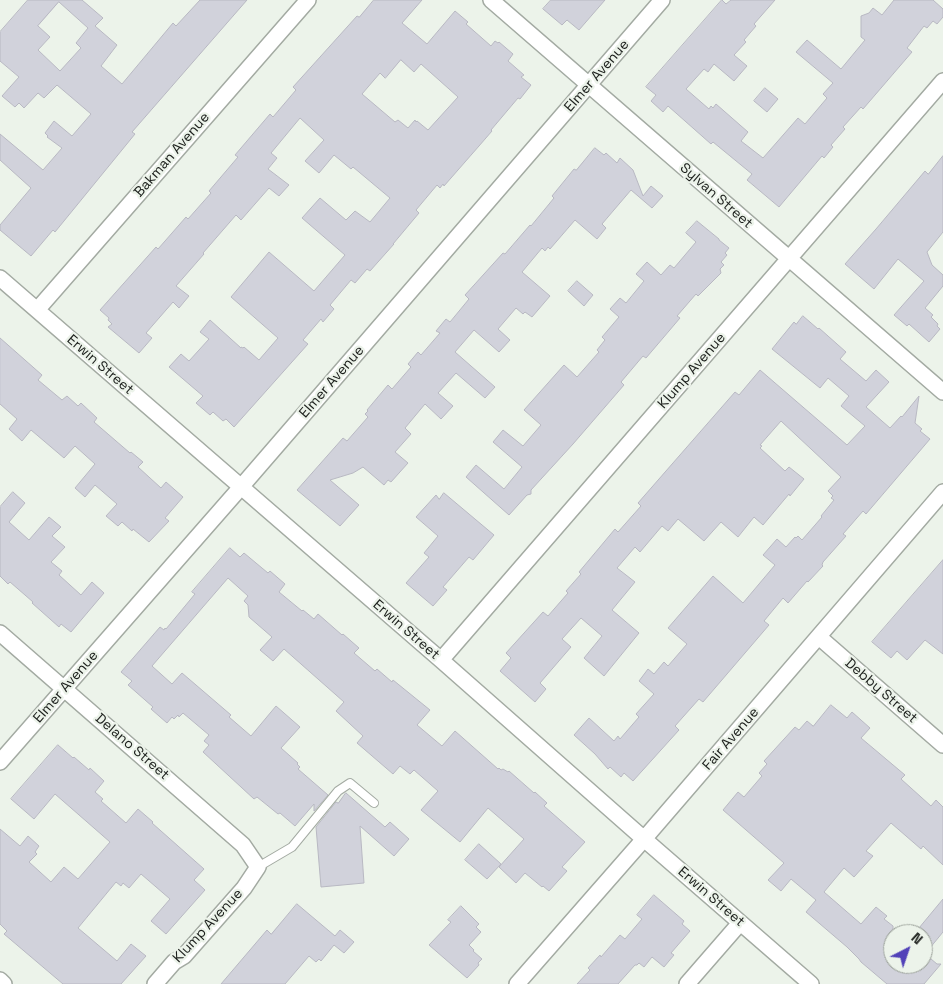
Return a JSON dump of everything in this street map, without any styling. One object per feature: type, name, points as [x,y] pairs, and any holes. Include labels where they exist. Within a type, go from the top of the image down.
[{"type":"street","name":"Bakman Avenue","points":[[37,310],[308,0]]},
{"type":"street","name":"Sylvan Street","points":[[490,0],[943,392]]},
{"type":"street","name":"Elmer Avenue","points":[[0,762],[241,487],[662,0]]},
{"type":"street","name":"Klump Avenue","points":[[440,660],[943,81]]},
{"type":"street","name":"Erwin Street","points":[[0,278],[811,984]]},
{"type":"street","name":"Fair Avenue","points":[[517,984],[943,492]]},
{"type":"street","name":"Delano Street","points":[[0,632],[243,845],[258,867]]},
{"type":"street","name":"Debby Street","points":[[819,637],[943,745]]},
{"type":"street","name":"Klump Avenue","points":[[155,984],[174,962],[184,956],[238,895],[258,867]]},
{"type":"street","points":[[687,984],[740,923]]},
{"type":"street","points":[[0,980],[4,984]]},
{"type":"lane","points":[[258,867],[292,847],[338,791],[350,783],[374,803]]},
{"type":"building","points":[[28,0],[82,0],[103,18],[95,26],[117,45],[101,66],[122,84],[173,23],[176,26],[200,0],[247,0],[132,132],[135,134],[55,232],[53,230],[31,256],[0,230],[0,225],[31,188],[0,160],[0,134],[43,170],[62,148],[47,137],[45,133],[54,121],[72,136],[91,114],[57,85],[44,98],[38,93],[24,108],[19,103],[15,107],[2,96],[19,77],[0,61],[0,32]],"holes":[[[59,2],[88,28],[76,43],[81,48],[60,71],[38,50],[50,37],[38,26]]]},
{"type":"building","points":[[374,0],[422,0],[402,23],[427,44],[455,11],[468,22],[466,24],[491,46],[495,41],[499,42],[513,54],[508,61],[524,75],[521,77],[531,85],[444,186],[443,184],[440,188],[437,185],[416,210],[419,213],[370,271],[367,269],[355,283],[351,280],[330,305],[334,309],[323,322],[321,319],[303,340],[308,344],[234,427],[226,419],[223,421],[213,412],[210,415],[196,403],[203,396],[169,367],[181,354],[189,361],[209,339],[200,332],[210,320],[241,348],[244,347],[259,360],[278,338],[231,297],[269,252],[314,291],[345,255],[302,218],[320,198],[346,220],[355,211],[370,222],[390,198],[353,167],[351,169],[334,155],[319,173],[305,161],[324,140],[300,118],[271,153],[277,158],[268,169],[289,185],[279,196],[269,188],[241,220],[236,215],[176,286],[189,296],[179,308],[173,302],[146,333],[152,338],[139,353],[108,327],[112,324],[108,320],[109,318],[100,310],[156,247],[158,249],[186,217],[188,219],[211,193],[209,191],[238,157],[235,155],[270,114],[273,117],[296,90],[293,87],[357,16],[359,17]],"holes":[[[401,60],[414,72],[421,64],[458,97],[428,130],[415,120],[408,128],[398,120],[395,122],[362,94],[380,73],[385,78]]]},
{"type":"building","points":[[551,0],[605,0],[579,30],[567,20],[562,25],[543,9]]},
{"type":"building","points":[[722,0],[726,4],[731,0],[775,0],[754,24],[756,26],[744,40],[746,42],[734,55],[747,66],[734,81],[714,64],[708,72],[704,69],[686,89],[709,109],[711,106],[713,108],[716,104],[748,132],[741,141],[763,158],[798,118],[805,124],[827,98],[823,94],[833,83],[796,52],[807,40],[841,69],[865,40],[861,37],[861,16],[869,13],[873,8],[882,15],[894,0],[933,0],[943,9],[943,17],[937,24],[933,21],[927,28],[924,26],[907,48],[912,52],[863,109],[861,107],[843,127],[845,129],[831,145],[833,147],[824,158],[822,156],[779,207],[747,180],[752,174],[713,142],[711,144],[668,106],[663,112],[651,101],[656,95],[646,87]]},
{"type":"building","points":[[765,88],[778,99],[767,112],[754,101]]},
{"type":"building","points":[[595,148],[604,155],[606,153],[617,163],[620,158],[633,170],[643,196],[651,186],[663,196],[652,208],[631,190],[602,224],[606,228],[597,239],[575,220],[550,249],[548,247],[545,251],[542,248],[522,272],[550,296],[532,317],[525,312],[523,314],[516,308],[498,329],[510,340],[499,352],[474,330],[455,352],[495,387],[485,398],[456,373],[438,393],[453,406],[441,419],[425,404],[405,428],[411,434],[395,452],[408,463],[391,482],[388,480],[384,485],[363,467],[353,473],[330,480],[359,505],[340,526],[297,490],[343,438],[347,441],[368,417],[365,414],[367,410],[388,385],[392,389],[411,367],[408,364],[418,352],[421,355],[440,333],[436,331],[446,319],[450,322],[469,299],[465,295],[503,253],[505,254],[531,226],[574,169],[576,170]]},
{"type":"building","points":[[943,156],[943,232],[927,252],[932,265],[943,275],[943,286],[925,308],[933,315],[931,317],[940,329],[929,342],[909,324],[907,326],[894,315],[924,281],[898,259],[874,289],[845,264],[925,171],[928,174]]},
{"type":"building","points":[[697,221],[729,248],[725,253],[727,255],[721,262],[724,265],[720,269],[721,273],[698,296],[696,294],[677,316],[680,318],[646,358],[643,356],[621,382],[624,385],[531,490],[531,494],[527,495],[509,515],[466,477],[476,465],[504,489],[522,467],[493,442],[503,430],[523,446],[541,425],[524,410],[564,365],[577,377],[599,352],[597,350],[605,340],[602,337],[619,317],[610,309],[620,298],[626,303],[644,281],[636,274],[647,262],[661,275],[670,265],[674,268],[696,242],[686,233]]},
{"type":"building","points":[[577,281],[593,295],[584,306],[568,291]]},
{"type":"building","points":[[803,316],[846,352],[840,359],[866,381],[876,370],[889,382],[866,407],[890,428],[902,417],[919,396],[915,423],[922,429],[920,431],[930,439],[866,514],[863,511],[843,534],[846,536],[823,562],[823,566],[788,603],[783,598],[764,621],[769,625],[703,702],[699,699],[675,726],[679,730],[633,781],[624,773],[621,777],[610,767],[608,769],[574,735],[589,718],[614,741],[618,736],[620,739],[639,717],[636,714],[654,694],[639,681],[648,669],[654,674],[664,662],[668,666],[687,644],[668,628],[713,576],[743,603],[775,565],[763,555],[777,539],[786,547],[795,537],[798,536],[802,540],[834,500],[828,491],[841,477],[781,421],[760,445],[762,446],[760,448],[785,471],[789,467],[804,479],[763,525],[754,517],[738,537],[721,522],[704,541],[678,519],[668,531],[662,526],[640,552],[635,547],[617,568],[635,582],[612,610],[639,633],[604,676],[584,658],[602,636],[581,618],[562,639],[571,647],[540,683],[546,689],[535,702],[500,671],[511,658],[506,653],[543,612],[548,616],[568,593],[566,591],[581,574],[579,572],[615,529],[618,532],[641,506],[638,503],[735,392],[739,395],[760,370],[847,445],[865,426],[841,406],[849,396],[828,378],[820,388],[772,349],[794,322],[796,324]]},
{"type":"building","points":[[0,338],[42,375],[38,380],[62,400],[67,396],[78,406],[81,403],[97,418],[94,422],[143,462],[138,467],[161,488],[166,482],[183,497],[165,518],[169,521],[149,542],[122,522],[118,526],[106,516],[117,504],[95,485],[85,497],[75,488],[95,464],[75,446],[64,458],[31,430],[22,441],[9,429],[17,419],[0,404]]},
{"type":"building","points":[[13,492],[25,503],[9,522],[29,540],[49,517],[61,527],[52,536],[65,547],[51,562],[62,571],[59,575],[81,595],[92,582],[104,593],[71,632],[61,624],[59,627],[10,582],[8,584],[0,576],[0,507]]},
{"type":"building","points":[[444,493],[494,535],[473,560],[469,557],[443,587],[447,590],[433,606],[406,583],[429,557],[424,553],[438,536],[416,517],[436,495],[439,499]]},
{"type":"building","points":[[230,548],[240,557],[244,553],[268,573],[270,571],[285,584],[279,592],[314,619],[318,614],[359,648],[354,653],[375,671],[377,669],[392,682],[393,680],[430,710],[417,725],[442,746],[455,731],[498,769],[509,771],[535,792],[547,803],[544,806],[585,842],[562,867],[567,871],[549,891],[525,873],[516,883],[499,867],[524,839],[488,808],[460,842],[421,810],[438,791],[414,770],[410,774],[400,766],[393,774],[357,743],[363,736],[336,711],[344,702],[284,649],[273,661],[260,650],[272,637],[249,617],[248,605],[244,601],[248,596],[228,578],[152,666],[172,684],[182,673],[231,715],[229,717],[251,736],[276,706],[300,727],[281,748],[298,763],[300,767],[298,769],[328,795],[314,811],[314,804],[295,826],[257,797],[254,799],[203,752],[209,745],[204,741],[209,735],[183,713],[174,719],[172,717],[167,723],[151,709],[153,707],[128,685],[132,681],[121,672],[160,627],[164,630],[166,629],[195,594],[192,592]]},
{"type":"building","points":[[943,560],[943,654],[925,640],[907,660],[897,651],[891,658],[872,642]]},
{"type":"building","points":[[831,705],[847,718],[852,712],[870,728],[861,738],[905,775],[901,779],[931,806],[936,800],[943,807],[943,865],[923,846],[921,849],[891,823],[866,851],[873,856],[854,877],[844,868],[824,892],[861,924],[876,907],[887,916],[884,919],[890,924],[883,924],[883,974],[932,974],[924,984],[887,984],[861,962],[847,947],[806,912],[816,900],[791,879],[781,891],[768,880],[784,863],[723,810],[738,792],[744,797],[762,776],[759,773],[767,764],[764,761],[795,727],[799,730],[807,721],[813,726]]},
{"type":"building","points":[[58,745],[89,770],[90,768],[104,781],[95,792],[103,799],[101,801],[126,823],[138,809],[204,869],[194,880],[205,890],[166,934],[151,921],[170,899],[141,874],[129,888],[123,883],[121,886],[116,882],[78,928],[117,961],[131,944],[146,956],[121,984],[63,984],[4,934],[7,931],[0,924],[0,829],[20,846],[28,836],[39,846],[35,852],[37,854],[29,862],[51,882],[64,867],[78,879],[110,842],[55,794],[34,819],[11,799]]},
{"type":"building","points":[[346,793],[385,827],[390,822],[409,839],[394,856],[360,826],[364,883],[321,887],[316,827],[336,802],[338,803]]},
{"type":"building","points":[[479,844],[501,864],[487,879],[465,860]]},
{"type":"building","points":[[654,895],[684,921],[682,924],[690,931],[671,953],[674,955],[664,967],[652,957],[644,967],[639,963],[635,965],[618,984],[577,984],[590,970],[588,968],[600,955],[601,957],[620,935],[625,939],[642,919],[637,915]]},
{"type":"building","points":[[943,899],[943,932],[933,944],[933,924],[922,924]]},
{"type":"building","points":[[297,904],[335,936],[340,930],[354,942],[344,953],[334,945],[321,961],[319,959],[316,962],[309,956],[285,984],[221,984],[267,930],[271,934]]},
{"type":"building","points":[[461,906],[479,924],[476,927],[481,932],[469,945],[482,959],[467,978],[429,945],[451,922],[448,920]]},
{"type":"building","points":[[933,961],[937,964],[941,964],[933,973]]}]
